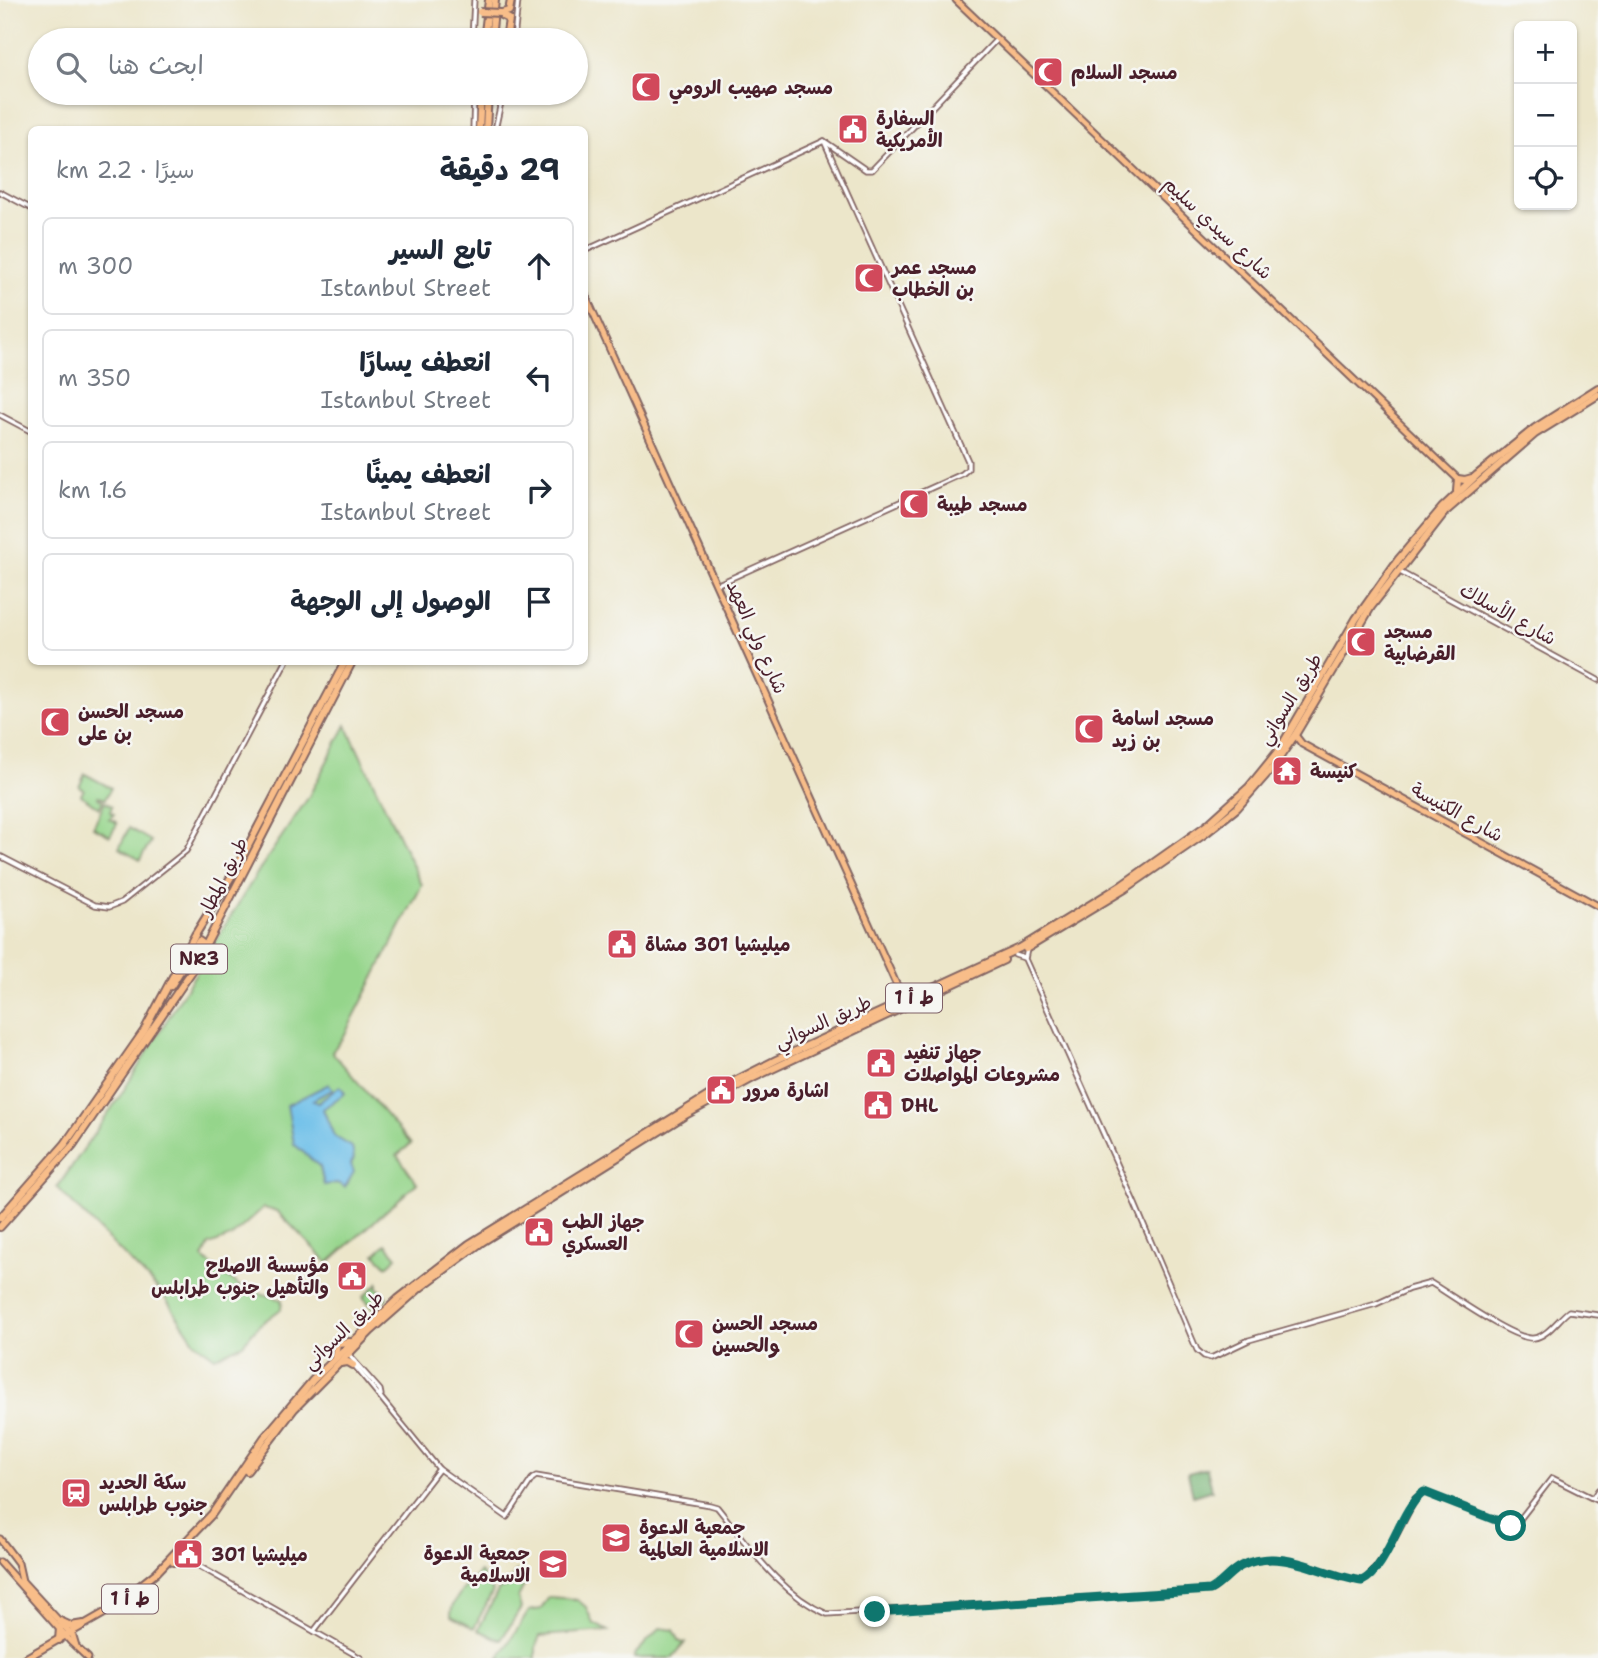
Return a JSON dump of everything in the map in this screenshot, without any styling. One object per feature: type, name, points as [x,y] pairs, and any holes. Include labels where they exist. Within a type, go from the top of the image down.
[{"type":"highway","points":[[486,28],[489,0]]},
{"type":"highway","points":[[492,28],[495,0]]},
{"type":"highway","points":[[501,14],[509,11],[511,0]]},
{"type":"highway","points":[[476,8],[501,14],[509,19],[508,28]]},
{"type":"highway","points":[[477,126],[479,105]]},
{"type":"highway","points":[[486,126],[488,105]]},
{"type":"highway","name":"طريق السواني","points":[[1557,417],[1598,388]]},
{"type":"highway","name":"طريق السواني","points":[[26,1658],[70,1636],[126,1600],[188,1546],[228,1500],[281,1424],[345,1352],[421,1287],[482,1242],[720,1092],[776,1060],[1020,948],[1184,842],[1233,803],[1264,769],[1289,735],[1367,603],[1407,549],[1455,494],[1476,475],[1547,423],[1598,395]]},
{"type":"highway","name":"طريق السواني","points":[[720,1092],[936,994],[1027,949],[1108,901],[1217,825],[1257,786],[1289,745],[1351,638],[1396,573],[1403,569],[1454,503],[1547,423]]},
{"type":"highway","points":[[1455,494],[1459,485],[1458,478],[1467,480],[1476,475]]},
{"type":"highway","name":"طريق المطار","points":[[0,1217],[65,1144],[139,1039],[195,935],[236,869],[343,665]]},
{"type":"highway","name":"طريق المطار","points":[[0,1227],[72,1145],[201,956],[230,894],[302,762],[350,665]]},
{"type":"highway","points":[[139,1039],[197,943],[202,942],[203,945],[150,1033]]},
{"type":"highway","points":[[337,1343],[354,1343],[354,1364],[335,1363],[337,1343]]},
{"type":"highway","name":"طريق السواني","points":[[33,1658],[126,1600],[173,1562],[222,1502],[283,1413],[335,1363]]},
{"type":"highway","points":[[173,1562],[190,1561],[188,1546]]},
{"type":"highway","points":[[60,1640],[60,1625],[89,1623]]},
{"type":"main road","name":"شارع سيدي سليم","points":[[956,0],[1458,478]]},
{"type":"main road","name":"شارع ولي العهد","points":[[588,301],[901,995]]},
{"type":"main road","name":"شارع الكنيسة","points":[[1295,735],[1303,744],[1598,906]]},
{"type":"main road","points":[[1289,745],[1303,744]]},
{"type":"main road","points":[[900,1004],[901,995],[911,999]]},
{"type":"main road","points":[[0,1539],[18,1563],[22,1581],[34,1596]]},
{"type":"main road","points":[[0,1562],[88,1658]]},
{"type":"street","points":[[515,28],[518,0]]},
{"type":"street","points":[[474,28],[476,8]]},
{"type":"street","points":[[824,141],[865,169],[872,170],[997,39]]},
{"type":"street","points":[[475,105],[476,126]]},
{"type":"street","points":[[496,126],[500,105]]},
{"type":"street","points":[[588,249],[824,141]]},
{"type":"street","points":[[716,585],[961,474],[968,467],[954,429],[824,141]]},
{"type":"street","points":[[0,192],[28,207]]},
{"type":"street","points":[[0,415],[28,430]]},
{"type":"street","name":"شارع الأسلاك","points":[[1403,569],[1598,680]]},
{"type":"street","points":[[0,856],[90,903],[109,907],[127,900],[186,851],[284,665]]},
{"type":"street","points":[[1025,959],[1027,949]]},
{"type":"street","points":[[1015,955],[1025,959],[1197,1350],[1204,1356],[1211,1358],[1249,1340],[1376,1304],[1409,1289],[1432,1283],[1504,1329],[1534,1339],[1569,1311],[1598,1315]]},
{"type":"street","points":[[345,1352],[439,1469],[507,1517],[536,1476],[717,1507],[768,1568],[798,1595],[830,1614],[1210,1590],[1237,1568],[1265,1558],[1302,1563],[1362,1581],[1382,1558],[1415,1499],[1424,1492],[1511,1526],[1517,1523],[1552,1478],[1598,1501]]},
{"type":"street","points":[[314,1632],[439,1469]]},
{"type":"street","points":[[1593,1498],[1598,1490]]},
{"type":"street","points":[[180,1553],[361,1658]]},
{"type":"green space","points":[[346,725],[422,885],[344,1036],[332,1052],[411,1144],[397,1155],[417,1183],[328,1263],[277,1211],[263,1208],[231,1237],[209,1245],[203,1258],[239,1286],[282,1300],[281,1309],[258,1326],[243,1344],[215,1357],[195,1342],[161,1292],[57,1188],[122,1093],[259,870],[308,798]]},
{"type":"green space","points":[[85,774],[111,788],[105,799],[98,796],[103,801],[99,808],[81,795],[84,789],[79,787]]},
{"type":"green space","points":[[105,802],[112,806],[110,812],[114,814],[109,819],[117,824],[110,836],[93,827]]},
{"type":"green space","points":[[129,828],[151,841],[140,860],[119,848]]},
{"type":"green space","points":[[386,1244],[397,1257],[387,1266],[375,1254]]},
{"type":"green space","points":[[378,1283],[378,1288],[387,1298],[375,1310],[363,1297]]},
{"type":"green space","points":[[1207,1468],[1212,1490],[1193,1496],[1188,1473]]},
{"type":"green space","points":[[517,1571],[524,1585],[518,1598],[521,1608],[501,1640],[478,1630],[499,1589],[504,1588]]},
{"type":"green space","points":[[480,1572],[493,1591],[474,1628],[451,1616],[461,1592]]},
{"type":"green space","points":[[549,1597],[579,1601],[586,1607],[593,1623],[608,1631],[540,1636],[536,1646],[536,1658],[499,1658],[529,1611],[541,1609]]},
{"type":"green space","points":[[660,1628],[674,1630],[680,1642],[685,1643],[672,1658],[634,1658],[636,1653]]},
{"type":"water","points":[[329,1084],[333,1089],[313,1100],[318,1103],[340,1086],[345,1093],[323,1109],[334,1136],[352,1147],[354,1158],[351,1164],[354,1172],[345,1187],[337,1183],[324,1185],[320,1167],[294,1144],[287,1105]]},
{"type":"place","name":"مسجد السلام","points":[[1048,72]]},
{"type":"place","name":"مسجد صهيب الرومي","points":[[646,87]]},
{"type":"place","name":"السفارة الأمريكية","points":[[853,129]]},
{"type":"place","name":"مسجد عمر بن الخطاب","points":[[869,278]]},
{"type":"place","name":"مسجد طيبة","points":[[914,504]]},
{"type":"place","name":"مسجد القرضابية","points":[[1361,642]]},
{"type":"place","name":"مسجد الحسن بن على","points":[[55,722]]},
{"type":"place","name":"مسجد اسامة بن زيد","points":[[1089,729]]},
{"type":"place","name":"كنيسة","points":[[1287,771]]},
{"type":"place","name":"ميليشيا 301 مشاة","points":[[622,944]]},
{"type":"place","name":"جهاز تنفيد مشروعات المواصلات","points":[[881,1063]]},
{"type":"place","name":"اشارة مرور","points":[[721,1090]]},
{"type":"place","name":"DHL","points":[[878,1105]]},
{"type":"place","name":"جهاز الطب العسكري","points":[[539,1232]]},
{"type":"place","name":"مؤسسة الاصلاح والتأهيل جنوب طرابلس","points":[[352,1276]]},
{"type":"place","name":"مسجد الحسن والحسين","points":[[689,1334]]},
{"type":"place","name":"سكة الحديد جنوب طرابلس","points":[[76,1493]]},
{"type":"place","name":"جمعية الدعوة الاسلامية العالمية","points":[[616,1538]]},
{"type":"place","name":"ميليشيا 301","points":[[188,1554]]},
{"type":"place","name":"جمعية الدعوة الاسلامية","points":[[553,1564]]},
{"type":"route","points":[[875,1612],[1210,1590],[1237,1568],[1265,1558],[1302,1563],[1362,1581],[1366,1580],[1382,1558],[1415,1499],[1424,1492],[1511,1526]]}]
